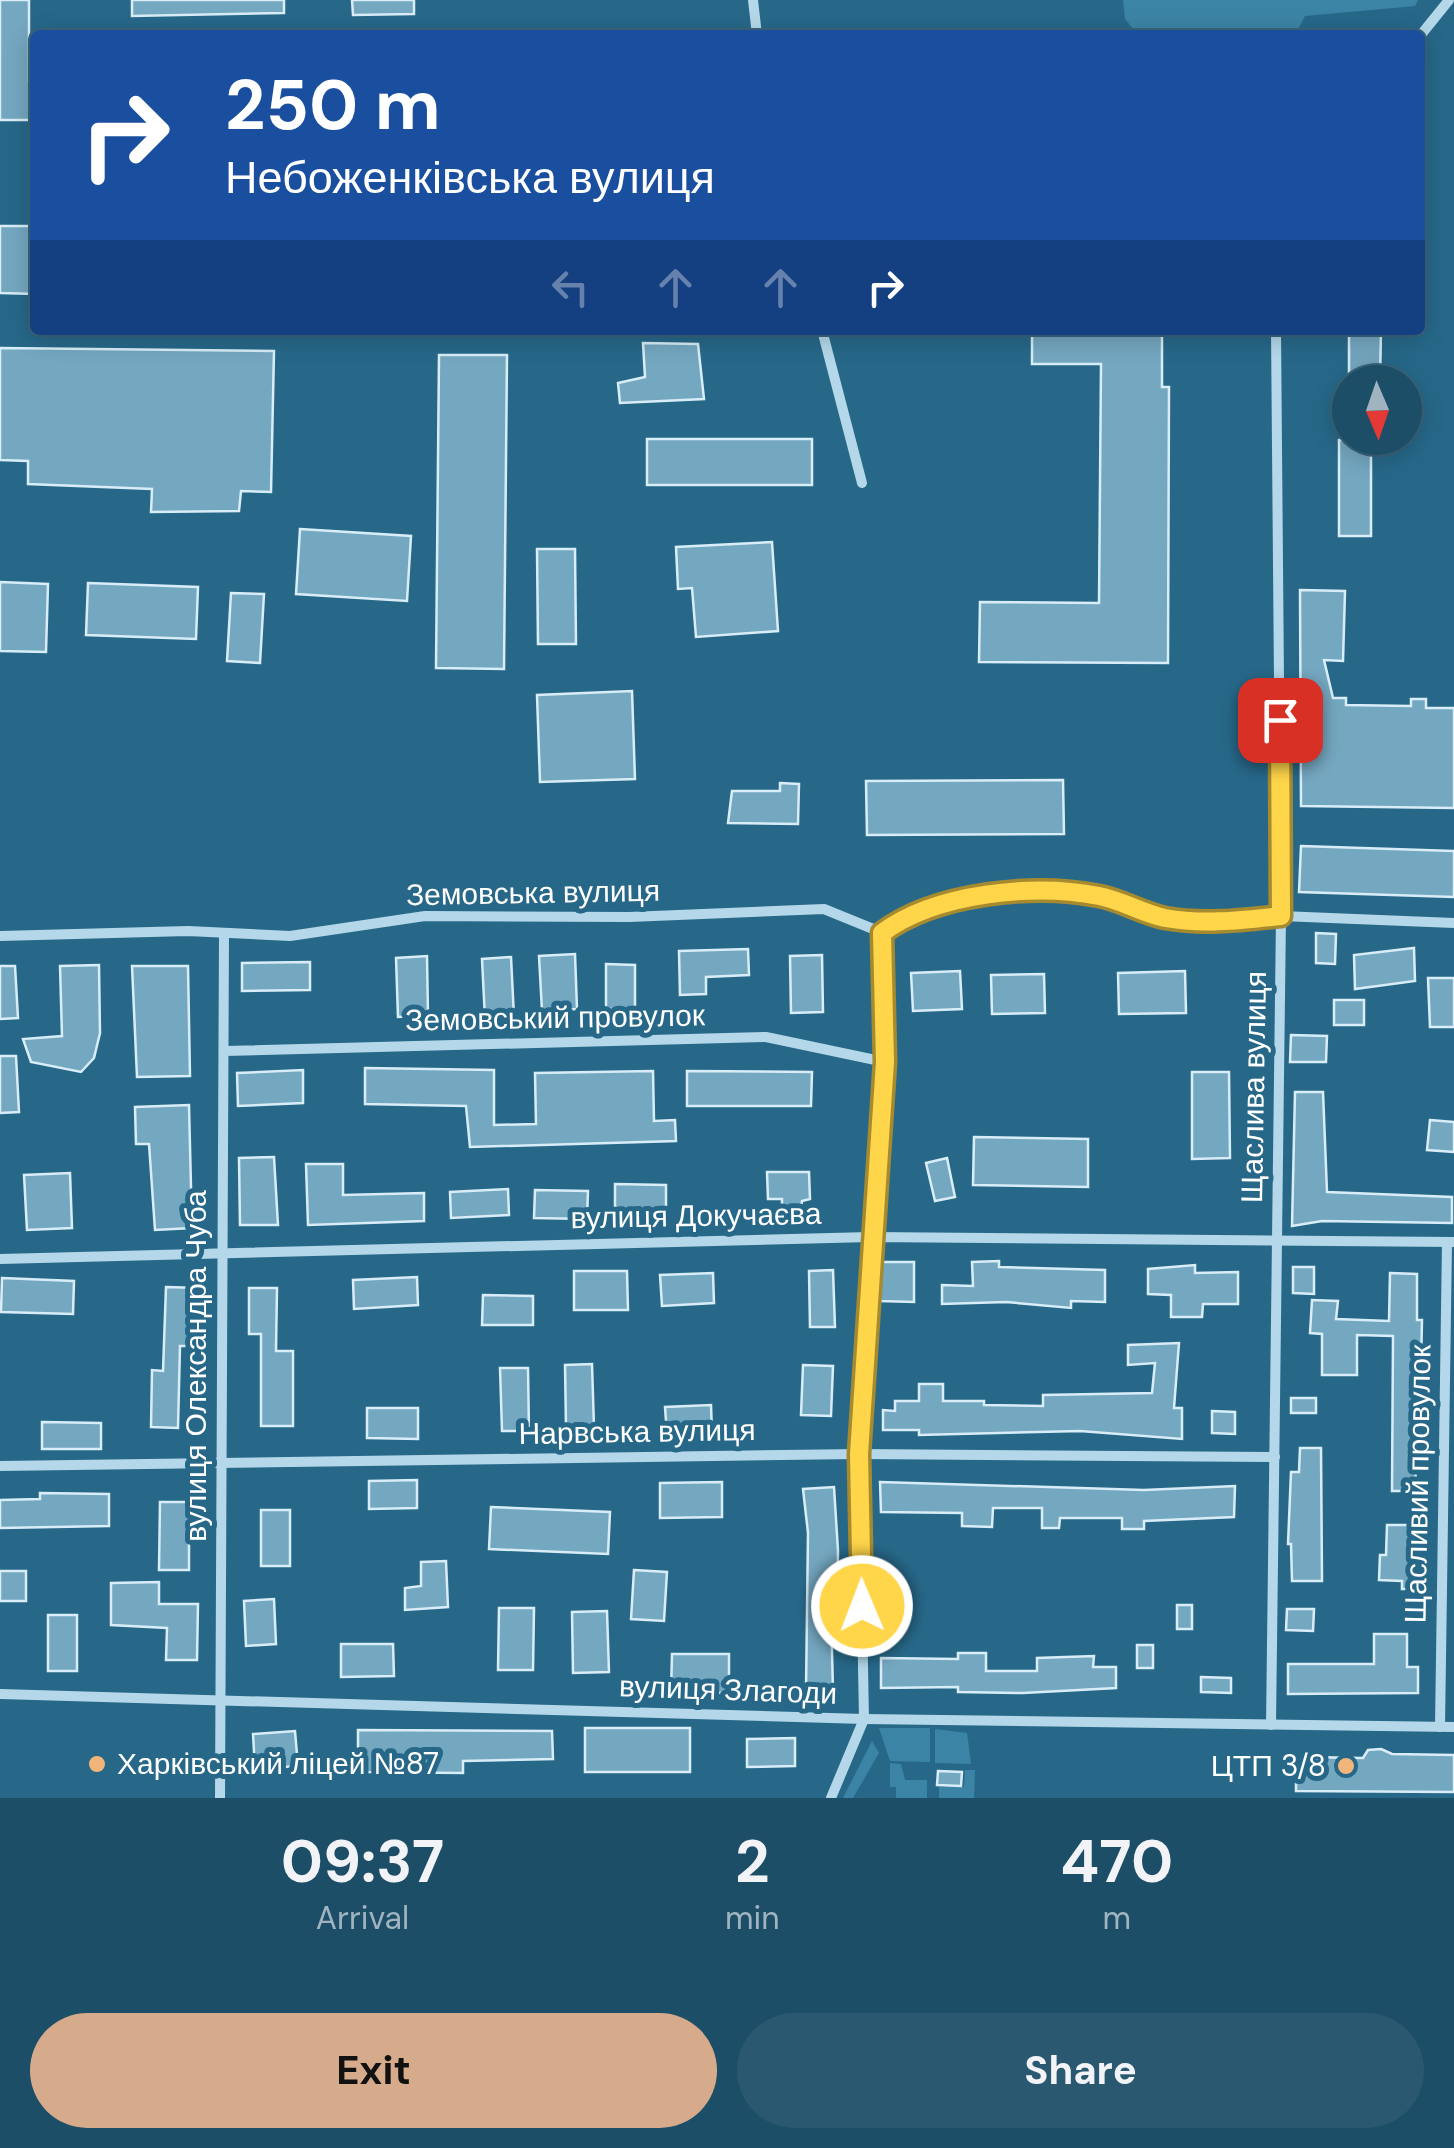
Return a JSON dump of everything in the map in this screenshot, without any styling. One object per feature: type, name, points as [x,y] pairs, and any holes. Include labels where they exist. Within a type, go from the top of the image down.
[{"type":"street","points":[[754,0],[757,30]]},
{"type":"street","points":[[1425,30],[1449,0]]},
{"type":"street","points":[[823,335],[862,483]]},
{"type":"street","name":"Щаслива вулиця","points":[[1271,1724],[1281,916],[1276,335]]},
{"type":"street","points":[[831,1798],[864,1720],[859,1454],[870,1237],[885,1062],[882,933],[902,918],[940,901],[1002,893],[1098,896],[1165,918],[1222,922],[1281,916],[1454,923]]},
{"type":"street","name":"Земовська вулиця","points":[[0,936],[188,932],[290,936],[425,916],[629,917],[824,909],[882,933]]},
{"type":"street","name":"вулиця Олександра Чуба","points":[[220,1798],[224,935]]},
{"type":"street","name":"Земовський провулок","points":[[224,1051],[766,1037],[885,1062]]},
{"type":"street","name":"вулиця Докучаєва","points":[[0,1259],[870,1237],[1450,1242]]},
{"type":"street","name":"Щасливий провулок","points":[[1440,1727],[1450,1242]]},
{"type":"street","name":"Нарвська вулиця","points":[[0,1466],[859,1454],[1276,1457]]},
{"type":"street","name":"вулиця Злагоди","points":[[0,1694],[864,1720],[1454,1728]]},
{"type":"shaded area","points":[[1123,0],[1418,0],[1415,6],[1305,16],[1298,30],[1134,30],[1125,19]]},
{"type":"shaded area","points":[[879,1728],[930,1728],[930,1762],[890,1761]]},
{"type":"shaded area","points":[[935,1729],[967,1733],[971,1764],[935,1763]]},
{"type":"shaded area","points":[[872,1741],[879,1753],[853,1798],[843,1798]]},
{"type":"shaded area","points":[[890,1763],[901,1764],[905,1780],[927,1780],[927,1798],[896,1798],[896,1787],[890,1787]]},
{"type":"shaded area","points":[[965,1770],[975,1770],[974,1798],[939,1798],[939,1787],[964,1787]]},
{"type":"building","points":[[0,0],[29,0],[30,120],[0,120]]},
{"type":"building","points":[[132,0],[284,0],[284,13],[132,16]]},
{"type":"building","points":[[352,0],[414,0],[414,14],[353,15]]},
{"type":"building","points":[[0,226],[30,226],[30,294],[0,293]]},
{"type":"building","points":[[1032,335],[1162,335],[1162,387],[1169,387],[1168,663],[979,662],[980,602],[1099,603],[1101,364],[1032,364]]},
{"type":"building","points":[[1349,335],[1381,335],[1380,365],[1349,365]]},
{"type":"building","points":[[643,343],[698,344],[704,399],[620,403],[618,383],[645,377]]},
{"type":"building","points":[[0,348],[274,351],[271,492],[241,491],[239,511],[151,512],[152,489],[28,484],[28,461],[0,460]]},
{"type":"building","points":[[439,355],[507,355],[504,669],[436,668]]},
{"type":"building","points":[[647,439],[812,439],[812,485],[647,485]]},
{"type":"building","points":[[1339,455],[1371,455],[1371,536],[1339,536]]},
{"type":"building","points":[[300,529],[411,536],[407,601],[296,594]]},
{"type":"building","points":[[772,542],[778,631],[696,637],[692,588],[678,589],[676,547]]},
{"type":"building","points":[[537,549],[575,549],[576,644],[538,644]]},
{"type":"building","points":[[0,582],[48,584],[46,652],[0,651]]},
{"type":"building","points":[[88,583],[198,587],[196,639],[86,635]]},
{"type":"building","points":[[1300,590],[1345,591],[1343,661],[1324,660],[1333,698],[1346,698],[1346,705],[1411,706],[1411,699],[1426,699],[1426,708],[1454,708],[1454,808],[1301,806]]},
{"type":"building","points":[[231,593],[264,594],[260,663],[227,661]]},
{"type":"building","points":[[632,691],[635,779],[540,782],[537,695]]},
{"type":"building","points":[[1063,780],[1064,834],[867,835],[866,781]]},
{"type":"building","points":[[780,783],[799,784],[798,824],[728,823],[732,791],[780,791]]},
{"type":"building","points":[[1301,846],[1454,851],[1454,897],[1299,892]]},
{"type":"building","points":[[1316,933],[1336,934],[1335,964],[1316,963]]},
{"type":"building","points":[[1414,948],[1415,981],[1355,989],[1354,955]]},
{"type":"building","points":[[748,949],[749,975],[706,977],[706,994],[680,995],[679,951]]},
{"type":"building","points":[[575,954],[577,1009],[542,1011],[539,956]]},
{"type":"building","points":[[822,955],[823,1012],[791,1013],[790,956]]},
{"type":"building","points":[[427,956],[428,1015],[398,1017],[396,958]]},
{"type":"building","points":[[511,957],[514,1017],[485,1019],[482,959]]},
{"type":"building","points":[[310,962],[310,990],[242,991],[242,963]]},
{"type":"building","points":[[606,964],[635,965],[635,1009],[606,1009]]},
{"type":"building","points":[[99,965],[100,1033],[94,1058],[81,1072],[31,1062],[23,1039],[62,1036],[60,966]]},
{"type":"building","points":[[0,966],[15,966],[18,1018],[0,1019]]},
{"type":"building","points":[[132,966],[188,966],[190,1076],[137,1077]]},
{"type":"building","points":[[960,971],[962,1009],[913,1011],[911,973]]},
{"type":"building","points":[[1185,971],[1186,1013],[1119,1014],[1118,973]]},
{"type":"building","points":[[1044,974],[1045,1013],[992,1014],[991,975]]},
{"type":"building","points":[[1428,978],[1454,978],[1454,1027],[1430,1027]]},
{"type":"building","points":[[1334,1000],[1364,1000],[1364,1025],[1334,1025]]},
{"type":"building","points":[[1291,1035],[1327,1036],[1326,1062],[1290,1062]]},
{"type":"building","points":[[0,1056],[16,1056],[19,1112],[0,1113]]},
{"type":"building","points":[[365,1068],[494,1070],[494,1125],[536,1124],[535,1073],[653,1071],[654,1121],[675,1120],[676,1141],[470,1147],[466,1106],[365,1104]]},
{"type":"building","points":[[303,1070],[303,1103],[238,1106],[237,1073]]},
{"type":"building","points":[[687,1071],[812,1072],[811,1106],[687,1106]]},
{"type":"building","points":[[1192,1072],[1229,1072],[1230,1158],[1192,1159]]},
{"type":"building","points":[[1295,1092],[1323,1092],[1327,1192],[1452,1197],[1452,1223],[1322,1221],[1292,1226]]},
{"type":"building","points":[[189,1105],[192,1228],[155,1230],[149,1144],[136,1144],[135,1107]]},
{"type":"building","points":[[1430,1120],[1454,1122],[1454,1152],[1427,1150]]},
{"type":"building","points":[[974,1137],[1088,1139],[1088,1187],[973,1185]]},
{"type":"building","points":[[274,1157],[278,1225],[240,1225],[239,1158]]},
{"type":"building","points":[[947,1158],[955,1197],[935,1201],[926,1163]]},
{"type":"building","points":[[306,1164],[343,1164],[343,1195],[424,1193],[424,1221],[308,1225]]},
{"type":"building","points":[[767,1172],[809,1172],[810,1199],[802,1201],[801,1208],[782,1209],[782,1199],[768,1199]]},
{"type":"building","points":[[70,1173],[72,1228],[27,1230],[24,1175]]},
{"type":"building","points":[[615,1184],[666,1185],[666,1214],[615,1214]]},
{"type":"building","points":[[508,1189],[509,1215],[451,1218],[450,1192]]},
{"type":"building","points":[[535,1190],[588,1191],[587,1219],[534,1218]]},
{"type":"building","points":[[999,1261],[999,1267],[1105,1270],[1105,1302],[1071,1301],[1071,1308],[1006,1302],[942,1304],[942,1285],[973,1286],[972,1262]]},
{"type":"building","points":[[881,1262],[914,1262],[914,1302],[880,1301]]},
{"type":"building","points":[[1195,1265],[1195,1273],[1238,1272],[1238,1304],[1203,1304],[1202,1317],[1171,1317],[1171,1295],[1148,1294],[1148,1269]]},
{"type":"building","points":[[1293,1267],[1314,1267],[1314,1294],[1293,1293]]},
{"type":"building","points":[[833,1270],[835,1327],[810,1327],[809,1271]]},
{"type":"building","points":[[574,1271],[627,1271],[628,1310],[574,1310]]},
{"type":"building","points":[[713,1273],[714,1303],[662,1306],[660,1275]]},
{"type":"building","points":[[1390,1273],[1417,1274],[1417,1320],[1422,1320],[1420,1414],[1414,1414],[1416,1491],[1392,1491],[1393,1336],[1357,1335],[1357,1375],[1322,1375],[1322,1334],[1310,1333],[1312,1300],[1338,1301],[1336,1319],[1389,1321]]},
{"type":"building","points":[[417,1277],[418,1305],[354,1309],[353,1280]]},
{"type":"building","points":[[2,1278],[74,1281],[73,1314],[1,1312]]},
{"type":"building","points":[[166,1287],[199,1288],[197,1346],[180,1346],[178,1428],[151,1427],[152,1370],[163,1371]]},
{"type":"building","points":[[249,1288],[277,1288],[276,1351],[293,1351],[293,1426],[261,1426],[261,1334],[249,1334]]},
{"type":"building","points":[[483,1295],[533,1296],[533,1325],[482,1325]]},
{"type":"building","points":[[1179,1343],[1174,1408],[1182,1408],[1182,1439],[1080,1431],[919,1435],[919,1430],[883,1430],[883,1410],[895,1411],[895,1401],[919,1401],[919,1384],[943,1384],[943,1401],[984,1401],[984,1405],[1043,1406],[1043,1395],[1152,1393],[1155,1363],[1128,1365],[1128,1345]]},
{"type":"building","points":[[592,1364],[594,1427],[566,1428],[565,1365]]},
{"type":"building","points":[[803,1365],[833,1366],[831,1416],[801,1415]]},
{"type":"building","points":[[500,1368],[528,1368],[529,1431],[502,1431]]},
{"type":"building","points":[[1291,1398],[1316,1398],[1316,1413],[1291,1413]]},
{"type":"building","points":[[711,1405],[712,1433],[667,1435],[665,1407]]},
{"type":"building","points":[[367,1408],[418,1408],[418,1439],[367,1438]]},
{"type":"building","points":[[1212,1411],[1235,1412],[1235,1434],[1212,1433]]},
{"type":"building","points":[[42,1422],[101,1423],[101,1449],[42,1449]]},
{"type":"building","points":[[1300,1448],[1321,1448],[1322,1581],[1292,1581],[1288,1544],[1291,1472],[1299,1472]]},
{"type":"building","points":[[417,1480],[417,1508],[369,1509],[369,1481]]},
{"type":"building","points":[[722,1482],[722,1517],[660,1518],[660,1483]]},
{"type":"building","points":[[880,1482],[1144,1490],[1235,1486],[1234,1517],[1144,1521],[1144,1529],[1122,1529],[1122,1518],[1060,1518],[1059,1528],[1042,1528],[1042,1508],[993,1508],[992,1527],[962,1526],[962,1513],[881,1512]]},
{"type":"building","points":[[834,1487],[838,1551],[837,1612],[831,1612],[833,1691],[806,1691],[808,1533],[803,1489]]},
{"type":"building","points":[[40,1493],[109,1494],[109,1526],[0,1528],[0,1500],[40,1499]]},
{"type":"building","points":[[160,1502],[189,1502],[189,1570],[159,1570]]},
{"type":"building","points":[[491,1507],[610,1512],[608,1554],[489,1549]]},
{"type":"building","points":[[261,1510],[290,1510],[290,1566],[261,1566]]},
{"type":"building","points":[[1387,1525],[1415,1525],[1419,1589],[1402,1589],[1402,1581],[1379,1580],[1380,1555],[1386,1555]]},
{"type":"building","points":[[446,1561],[448,1607],[405,1610],[405,1588],[421,1586],[421,1562]]},
{"type":"building","points":[[634,1570],[667,1572],[664,1621],[631,1619]]},
{"type":"building","points":[[0,1571],[26,1571],[26,1601],[0,1601]]},
{"type":"building","points":[[159,1582],[159,1604],[198,1604],[197,1660],[166,1660],[167,1628],[111,1625],[111,1583]]},
{"type":"building","points":[[274,1599],[276,1644],[246,1646],[244,1601]]},
{"type":"building","points":[[1177,1605],[1192,1605],[1192,1629],[1177,1629]]},
{"type":"building","points":[[499,1608],[534,1608],[533,1670],[498,1670]]},
{"type":"building","points":[[1287,1609],[1314,1609],[1313,1631],[1286,1630]]},
{"type":"building","points":[[607,1611],[609,1672],[573,1673],[572,1612]]},
{"type":"building","points":[[48,1615],[77,1615],[77,1671],[48,1671]]},
{"type":"building","points":[[1374,1634],[1407,1634],[1407,1667],[1418,1667],[1418,1693],[1288,1694],[1288,1664],[1374,1664]]},
{"type":"building","points":[[341,1644],[393,1644],[394,1676],[341,1677]]},
{"type":"building","points":[[1137,1645],[1153,1645],[1153,1668],[1137,1668]]},
{"type":"building","points":[[958,1653],[986,1653],[986,1671],[1037,1671],[1037,1658],[1094,1656],[1093,1667],[1116,1667],[1116,1688],[1023,1693],[958,1692],[958,1687],[881,1688],[881,1658],[958,1659]]},
{"type":"building","points":[[672,1654],[729,1654],[729,1693],[671,1692]]},
{"type":"building","points":[[1201,1677],[1231,1678],[1231,1693],[1201,1692]]},
{"type":"building","points":[[585,1728],[690,1728],[690,1772],[585,1772]]},
{"type":"building","points":[[358,1730],[552,1731],[553,1759],[463,1761],[463,1773],[358,1772]]},
{"type":"building","points":[[295,1731],[298,1766],[255,1769],[253,1734]]},
{"type":"building","points":[[795,1738],[795,1766],[747,1767],[747,1739]]},
{"type":"building","points":[[1381,1749],[1392,1754],[1454,1755],[1454,1792],[1296,1791],[1296,1775],[1305,1757],[1363,1758],[1368,1750]]},
{"type":"building","points":[[938,1771],[962,1772],[961,1786],[937,1785]]},
{"type":"place","name":"Харківський ліцей №87","points":[[97,1764]]},
{"type":"place","name":"ЦТП 3/8","points":[[1346,1766]]},
{"type":"route","points":[[862,1606],[859,1454],[870,1237],[885,1062],[882,933],[902,918],[940,901],[1002,893],[1098,896],[1165,918],[1222,922],[1281,916],[1280,720]]}]
